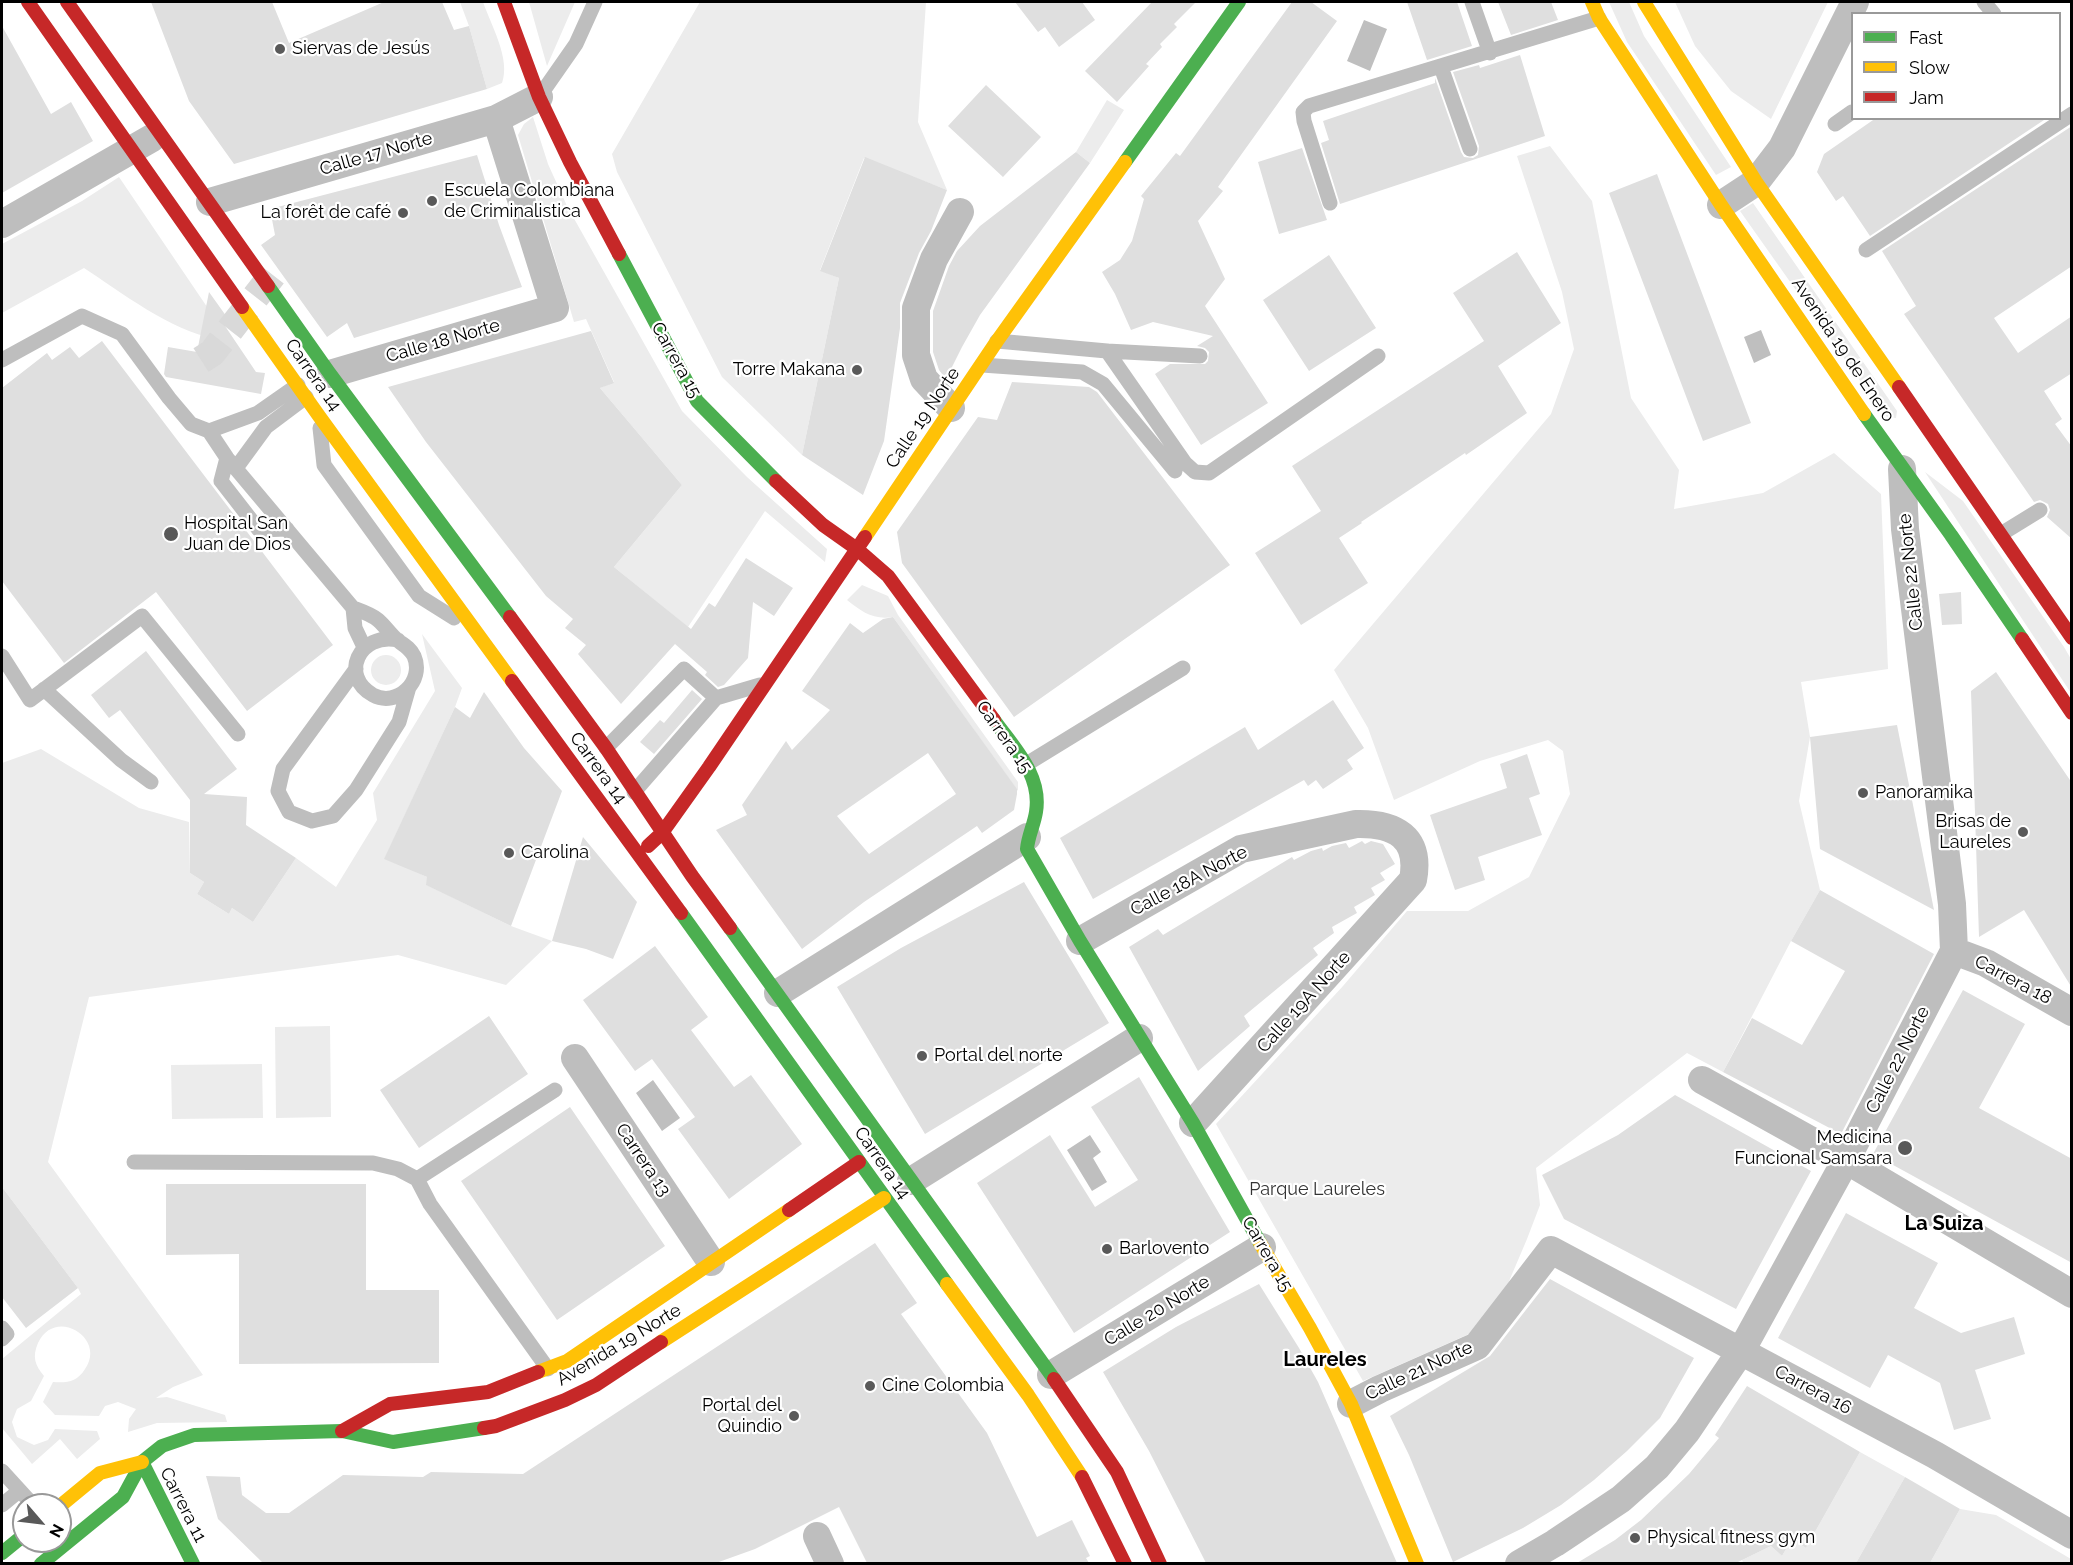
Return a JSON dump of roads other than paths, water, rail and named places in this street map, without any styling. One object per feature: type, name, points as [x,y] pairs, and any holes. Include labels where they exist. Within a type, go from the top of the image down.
[{"type":"main road","name":"Carrera 14","points":[[28,2],[319,416],[748,1004],[884,1198],[1028,1395],[1082,1477],[1125,1563]]},
{"type":"main road","name":"Carrera 14","points":[[67,2],[330,374],[398,462],[606,748],[662,833],[1051,1376],[1117,1472],[1160,1563]]},
{"type":"main road","name":"Carrera 15","points":[[504,2],[539,97],[570,162],[697,401],[823,525],[857,549],[888,576],[1026,765],[1035,782],[1037,796],[1026,849],[1192,1123],[1310,1328],[1351,1404],[1417,1563]]},
{"type":"main road","name":"Calle 19 Norte","points":[[637,854],[662,833],[997,341],[1239,2]]},
{"type":"main road","name":"Avenida 19 de Enero","points":[[1592,2],[1599,18],[1721,205],[1907,466],[2072,713]]},
{"type":"main road","name":"Avenida 19 de Enero","points":[[1644,2],[1756,182],[1934,447],[2001,534],[2072,638]]},
{"type":"main road","name":"Avenida 19 Norte","points":[[342,1431],[390,1404],[488,1392],[567,1361],[859,1162]]},
{"type":"main road","name":"Avenida 19 Norte","points":[[72,1534],[123,1497],[142,1462],[162,1446],[194,1435],[342,1431],[393,1442],[496,1426],[565,1400],[596,1385],[884,1198]]},
{"type":"main road","name":"Avenida 19 Norte","points":[[72,1496],[100,1473],[142,1462]]},
{"type":"main road","name":"Carrera 11","points":[[142,1462],[193,1563]]},
{"type":"street","points":[[1721,205],[1756,182],[1782,148],[1855,2]]},
{"type":"street","name":"Calle 17 Norte","points":[[210,202],[496,119],[539,97]]},
{"type":"street","name":"Calle 18 Norte","points":[[330,374],[555,308],[496,119]]},
{"type":"street","points":[[2,224],[161,133]]},
{"type":"street","points":[[951,408],[924,379],[916,355],[916,308],[934,260],[960,212]]},
{"type":"street","name":"Calle 22 Norte","points":[[1519,1563],[1561,1553],[1657,1467],[1687,1431],[1741,1351],[1846,1160],[1954,951],[1952,904],[1905,529],[1907,466]]},
{"type":"street","name":"Calle 19A Norte","points":[[1192,1123],[1413,880],[1416,864],[1413,849],[1405,837],[1393,828],[1375,823]]},
{"type":"street","name":"Calle 18A Norte","points":[[1080,941],[1241,849],[1356,824],[1375,823]]},
{"type":"street","points":[[778,993],[1027,837]]},
{"type":"street","name":"Carrera 18","points":[[1954,951],[1986,963],[2072,1012]]},
{"type":"street","points":[[911,1181],[1139,1038]]},
{"type":"street","name":"Carrera 13","points":[[575,1058],[711,1262]]},
{"type":"street","points":[[1702,1080],[1846,1160],[2072,1294]]},
{"type":"street","name":"Calle 20 Norte","points":[[1051,1376],[1262,1247]]},
{"type":"street","name":"Carrera 16","points":[[1551,1250],[1935,1455],[2072,1535]]},
{"type":"street","name":"Calle 21 Norte","points":[[1351,1404],[1477,1346],[1551,1250]]},
{"type":"street","points":[[817,1536],[830,1563]]},
{"type":"lane","points":[[539,97],[576,44],[595,2]]},
{"type":"lane","points":[[1472,2],[1490,52]]},
{"type":"lane","points":[[1330,203],[1304,121],[1303,112],[1309,106],[1599,18]]},
{"type":"lane","points":[[1441,67],[1470,149]]},
{"type":"lane","points":[[1835,123],[1851,113]]},
{"type":"lane","points":[[1866,250],[2058,120]]},
{"type":"lane","points":[[2,360],[82,316],[122,334],[169,398],[191,424],[209,431],[231,463],[353,608],[376,618],[407,646],[414,656],[415,677],[399,722],[356,790],[333,816],[312,821],[289,812],[278,791],[283,769],[356,669]]},
{"type":"lane","points":[[997,341],[1107,351],[1200,356]]},
{"type":"lane","points":[[1107,351],[1185,463],[1194,472],[1209,473],[1378,356]]},
{"type":"lane","points":[[982,365],[1082,372],[1094,377],[1103,384],[1175,471]]},
{"type":"lane","points":[[209,431],[258,412],[302,391]]},
{"type":"lane","points":[[287,529],[259,530],[221,481],[231,463],[302,391]]},
{"type":"lane","points":[[319,416],[324,465],[419,596],[477,632]]},
{"type":"lane","points":[[2001,534],[2040,510]]},
{"type":"lane","points":[[353,608],[355,628],[364,647]]},
{"type":"lane","points":[[2,656],[30,700],[142,616],[238,734]]},
{"type":"lane","points":[[398,640],[386,638],[374,640],[364,647],[358,657],[356,669],[358,680],[366,691],[376,697],[389,699],[401,695],[410,687]]},
{"type":"lane","points":[[1026,765],[1183,668]]},
{"type":"lane","points":[[606,748],[684,669],[716,698]]},
{"type":"lane","points":[[634,792],[716,698],[766,683]]},
{"type":"lane","points":[[44,689],[121,760],[152,782]]},
{"type":"lane","points":[[417,1179],[555,1090]]},
{"type":"lane","points":[[134,1162],[373,1163],[398,1169],[417,1179],[430,1204],[548,1369]]},
{"type":"lane","points":[[2,1328],[7,1334],[2,1339]]},
{"type":"lane","points":[[2,1471],[19,1491],[2,1505]]},
{"type":"lane","points":[[67,1553],[71,1561]]},
{"type":"tunnel","points":[[201,360],[212,353],[278,268]]},
{"type":"place","name":"Siervas de Jesús","points":[[280,49]]},
{"type":"place","name":"Escuela Colombiana de Criminalistica","points":[[432,201]]},
{"type":"place","name":"La forêt de café","points":[[403,213]]},
{"type":"place","name":"Torre Makana","points":[[857,370]]},
{"type":"place","name":"Hospital San Juan de Dios","points":[[171,534]]},
{"type":"place","name":"Panoramika","points":[[1863,793]]},
{"type":"place","name":"Brisas de Laureles","points":[[2023,832]]},
{"type":"place","name":"Carolina","points":[[509,853]]},
{"type":"place","name":"Portal del norte","points":[[922,1056]]},
{"type":"place","name":"Medicina Funcional Samsara","points":[[1905,1148]]},
{"type":"place","name":"Barlovento","points":[[1107,1249]]},
{"type":"place","name":"Cine Colombia","points":[[870,1386]]},
{"type":"place","name":"Portal del Quindio","points":[[794,1416]]},
{"type":"place","name":"Physical fitness gym","points":[[1635,1538]]},
{"type":"district","name":"La Suiza","points":[[1944,1224]]},
{"type":"district","name":"Laureles","points":[[1325,1360]]},
{"type":"park label","name":"Parque Laureles","points":[[1317,1190]]}]
